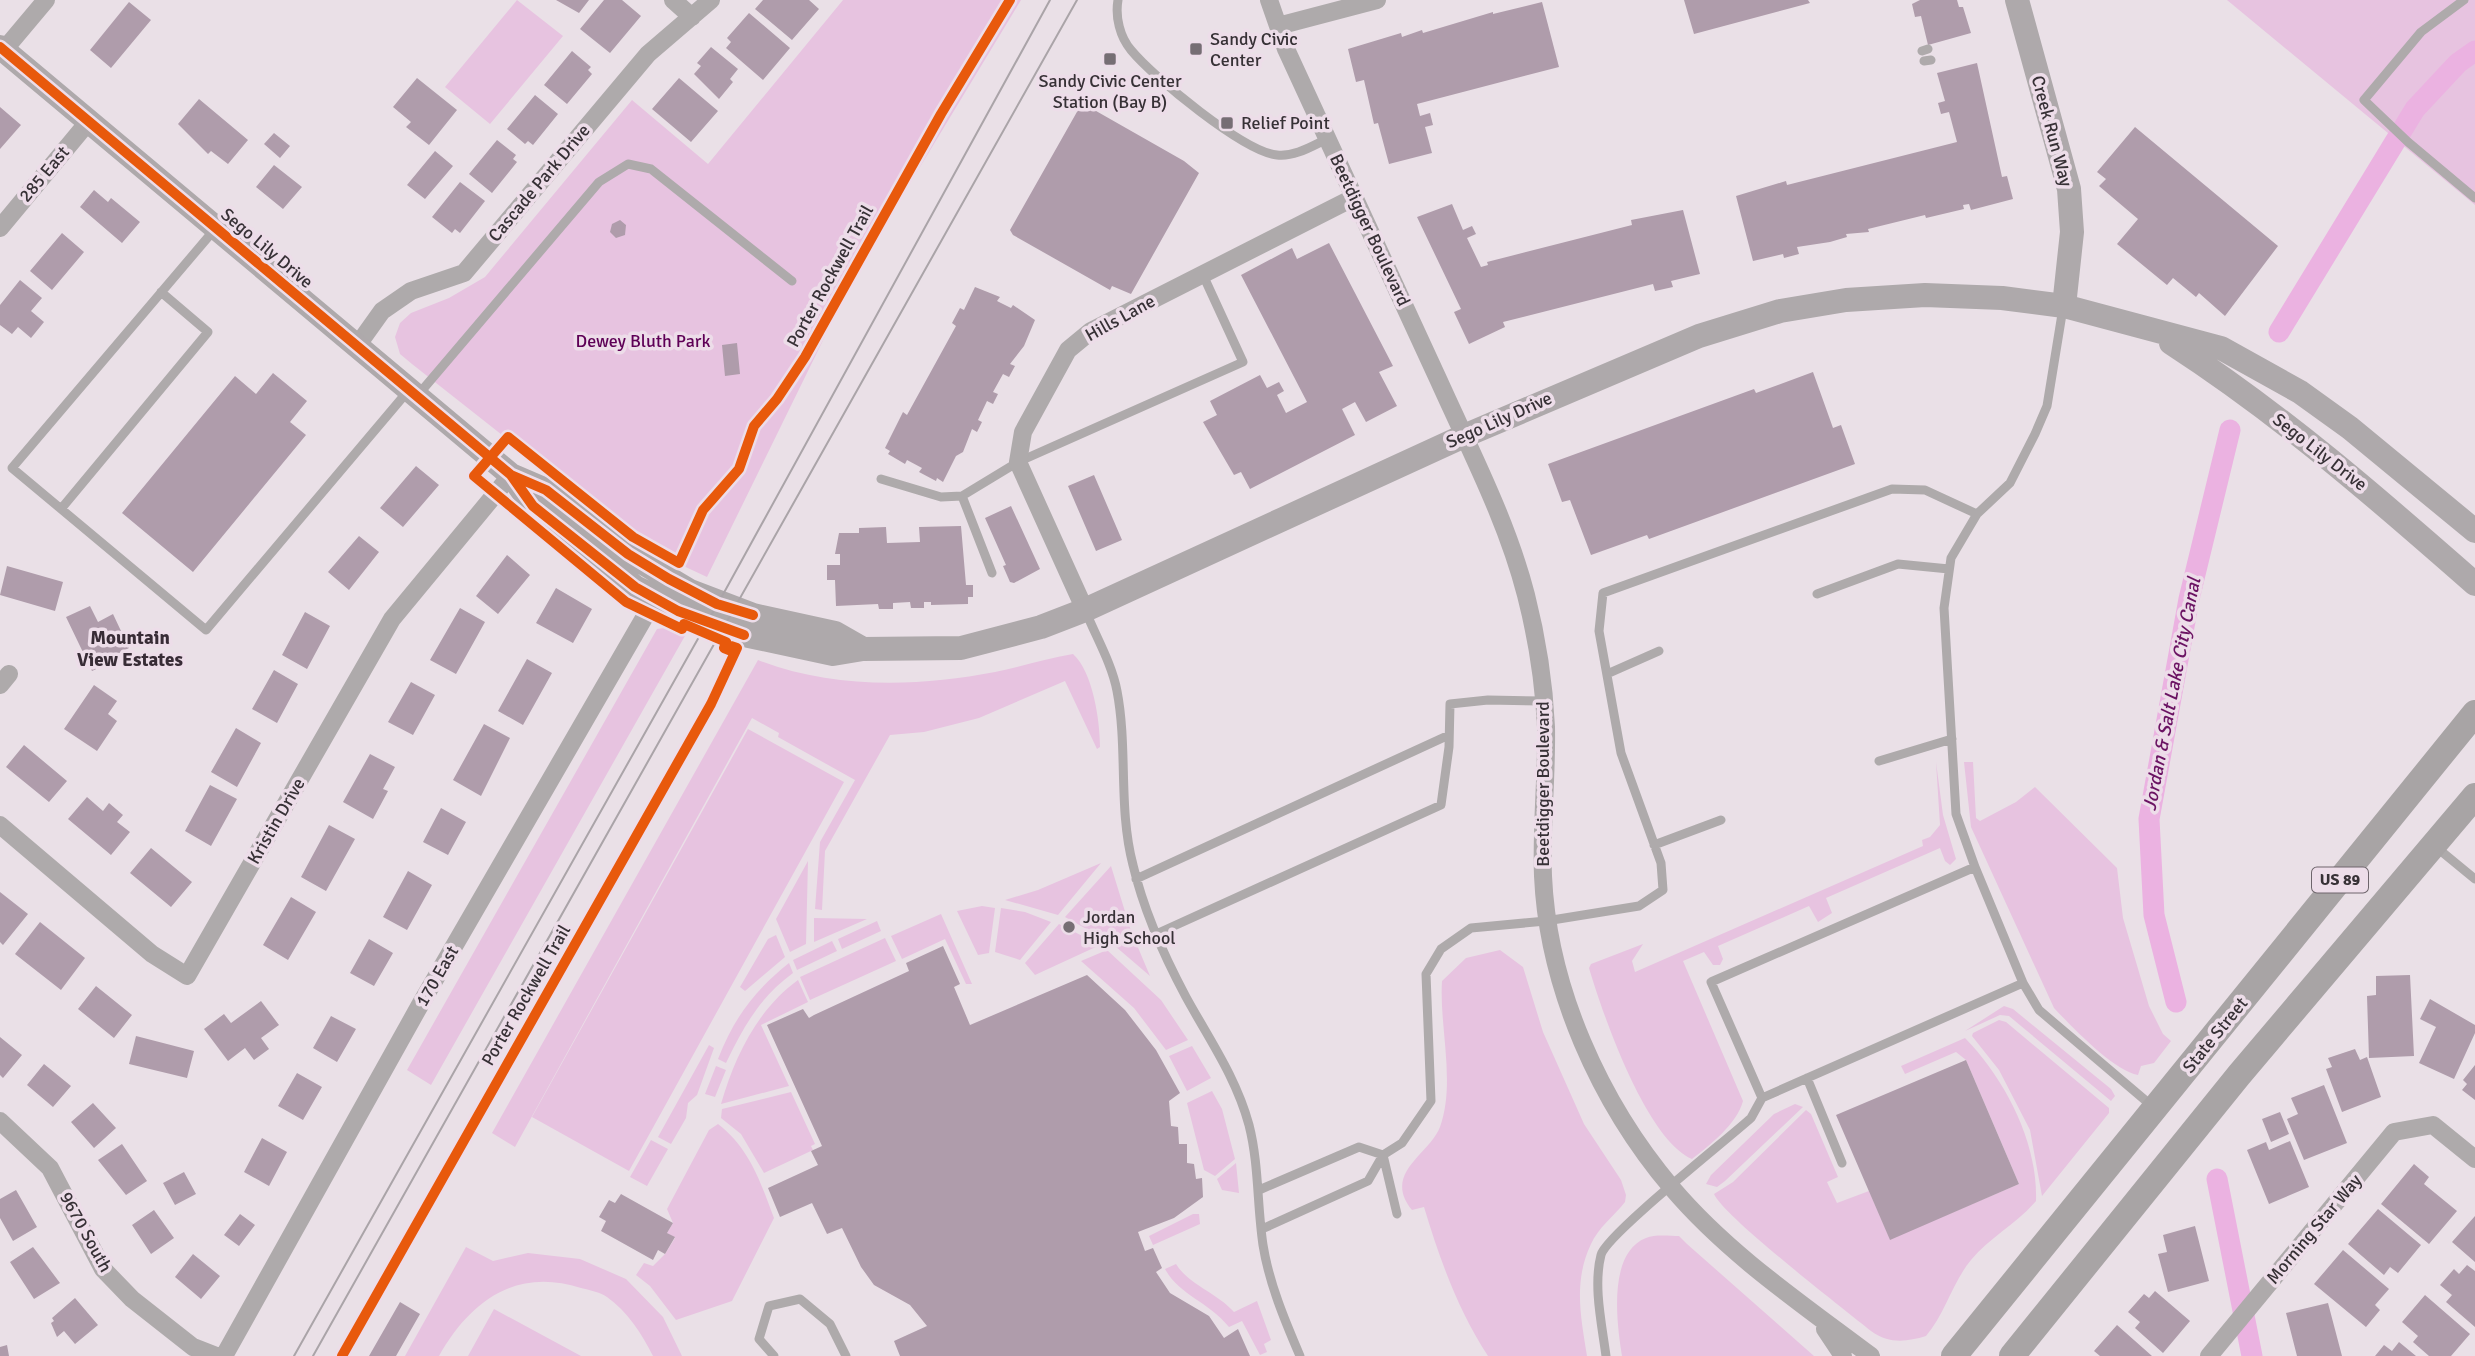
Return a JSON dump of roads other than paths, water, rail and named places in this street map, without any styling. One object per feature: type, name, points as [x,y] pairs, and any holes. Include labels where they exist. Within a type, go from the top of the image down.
[{"type":"main road","name":"Creek Run Way","points":[[2017,0],[2069,189],[2071,232],[2064,306]]},
{"type":"main road","name":"Sego Lily Drive","points":[[2,49],[512,475],[533,506],[626,580],[655,599],[744,635],[833,654],[863,649],[961,648],[1041,626],[1085,610],[1464,436],[1651,354],[1780,311],[1846,300],[1925,295],[2003,298],[2064,306],[2155,333],[2221,348],[2300,392],[2350,428],[2475,531]]},
{"type":"main road","name":"Sego Lily Drive","points":[[2155,333],[2215,372],[2335,461],[2475,584]]},
{"type":"main road","name":"Sego Lily Drive","points":[[512,475],[546,489],[628,554],[690,591],[753,615],[835,633],[863,649]]},
{"type":"main road","name":"State Street","points":[[1954,1356],[2475,713]]},
{"type":"main road","name":"US 89","points":[[2012,1356],[2239,1076],[2475,796]]},
{"type":"street","points":[[2,49],[46,0]]},
{"type":"street","points":[[673,0],[692,17]]},
{"type":"street","name":"Cascade Park Drive","points":[[358,346],[382,311],[411,291],[464,273],[648,54],[710,0]]},
{"type":"street","name":"Beetdigger Boulevard","points":[[1269,0],[1327,139],[1464,436],[1501,523],[1525,593],[1538,650],[1544,701],[1542,840],[1546,921],[1565,994],[1590,1056],[1625,1120],[1672,1188],[1742,1255],[1817,1318],[1871,1356]]},
{"type":"street","points":[[1278,26],[1377,0]]},
{"type":"street","name":"285 East","points":[[0,228],[89,121]]},
{"type":"street","name":"Hills Lane","points":[[1018,462],[1023,432],[1069,350],[1091,331],[1355,197]]},
{"type":"street","points":[[1018,462],[1085,610]]},
{"type":"street","name":"Kristin Drive","points":[[0,825],[152,954],[187,976],[392,619],[512,475]]},
{"type":"street","name":"170 East","points":[[224,1356],[427,993],[655,599]]},
{"type":"street","name":"9670 South","points":[[0,1121],[50,1168],[103,1269],[132,1298],[193,1347],[216,1356]]},
{"type":"street","name":"Morning Star Way","points":[[2209,1356],[2395,1132],[2432,1125],[2475,1159]]},
{"type":"street","name":"Beetdigger Boulevard","points":[[1817,1318],[1843,1356]]},
{"type":"lane","points":[[1118,0],[1120,29],[1131,50],[1235,138],[1278,155],[1296,153],[1327,139]]},
{"type":"lane","points":[[2464,0],[2421,32],[2364,100],[2408,142],[2475,198]]},
{"type":"lane","points":[[216,228],[12,468],[206,630],[599,183],[628,164],[651,169],[792,281]]},
{"type":"lane","points":[[881,479],[941,498],[961,496],[1018,462],[1243,362],[1203,275]]},
{"type":"lane","points":[[61,509],[208,332],[161,292]]},
{"type":"lane","points":[[2064,306],[2047,406],[2010,483],[1977,513],[1951,558],[1944,608],[1956,814],[2023,983],[2039,1010],[2155,1109]]},
{"type":"lane","points":[[1262,1229],[1368,1181],[1383,1155],[1402,1143],[1431,1101],[1426,974],[1441,949],[1471,928],[1546,921],[1639,906],[1664,890],[1661,863],[1621,753],[1599,631],[1603,593],[1892,489],[1925,490],[1977,513]]},
{"type":"lane","points":[[961,496],[992,573]]},
{"type":"lane","points":[[1817,594],[1898,564],[1949,569]]},
{"type":"lane","points":[[1085,610],[1117,688],[1124,751],[1126,819],[1136,879],[1154,935],[1187,999],[1223,1058],[1249,1124],[1271,1280],[1300,1356]]},
{"type":"lane","points":[[1607,674],[1660,651]]},
{"type":"lane","points":[[1154,935],[1441,804],[1450,704],[1488,700],[1544,701]]},
{"type":"lane","points":[[1136,879],[1449,735]]},
{"type":"lane","points":[[1880,761],[1952,739]]},
{"type":"lane","points":[[1654,845],[1721,820]]},
{"type":"lane","points":[[2434,845],[2475,879]]},
{"type":"lane","points":[[1762,1098],[1711,982],[1975,867]]},
{"type":"lane","points":[[1606,1356],[1599,1297],[1601,1253],[1624,1226],[1672,1188],[1751,1118],[1762,1098],[2023,983]]},
{"type":"lane","points":[[1807,1078],[1842,1163]]},
{"type":"lane","points":[[1259,1190],[1359,1147],[1383,1155]]},
{"type":"lane","points":[[1383,1155],[1397,1214]]},
{"type":"lane","points":[[774,1356],[759,1339],[769,1306],[800,1299],[830,1324],[846,1356]]},
{"type":"waterway","name":"Jordan & Salt Lake City Canal","points":[[2279,332],[2415,109],[2458,63],[2475,51]]},
{"type":"waterway","name":"Jordan & Salt Lake City Canal","points":[[2176,1002],[2154,915],[2149,819],[2189,599],[2230,430]]},
{"type":"waterway","name":"Jordan & Salt Lake City Canal","points":[[2217,1179],[2252,1356]]},
{"type":"tram line","points":[[294,1356],[726,589],[1050,0]]},
{"type":"tram line","points":[[313,1356],[1077,0]]},
{"type":"place","name":"Sandy Civic Center","points":[[1196,49]]},
{"type":"place","name":"Sandy Civic Center Station (Bay B)","points":[[1110,59]]},
{"type":"place","name":"Relief Point","points":[[1227,123]]},
{"type":"place","name":"Jordan High School","points":[[1069,927]]},
{"type":"district","name":"Mountain View Estates","points":[[130,649]]},
{"type":"park label","name":"Dewey Bluth Park","points":[[643,341]]}]
